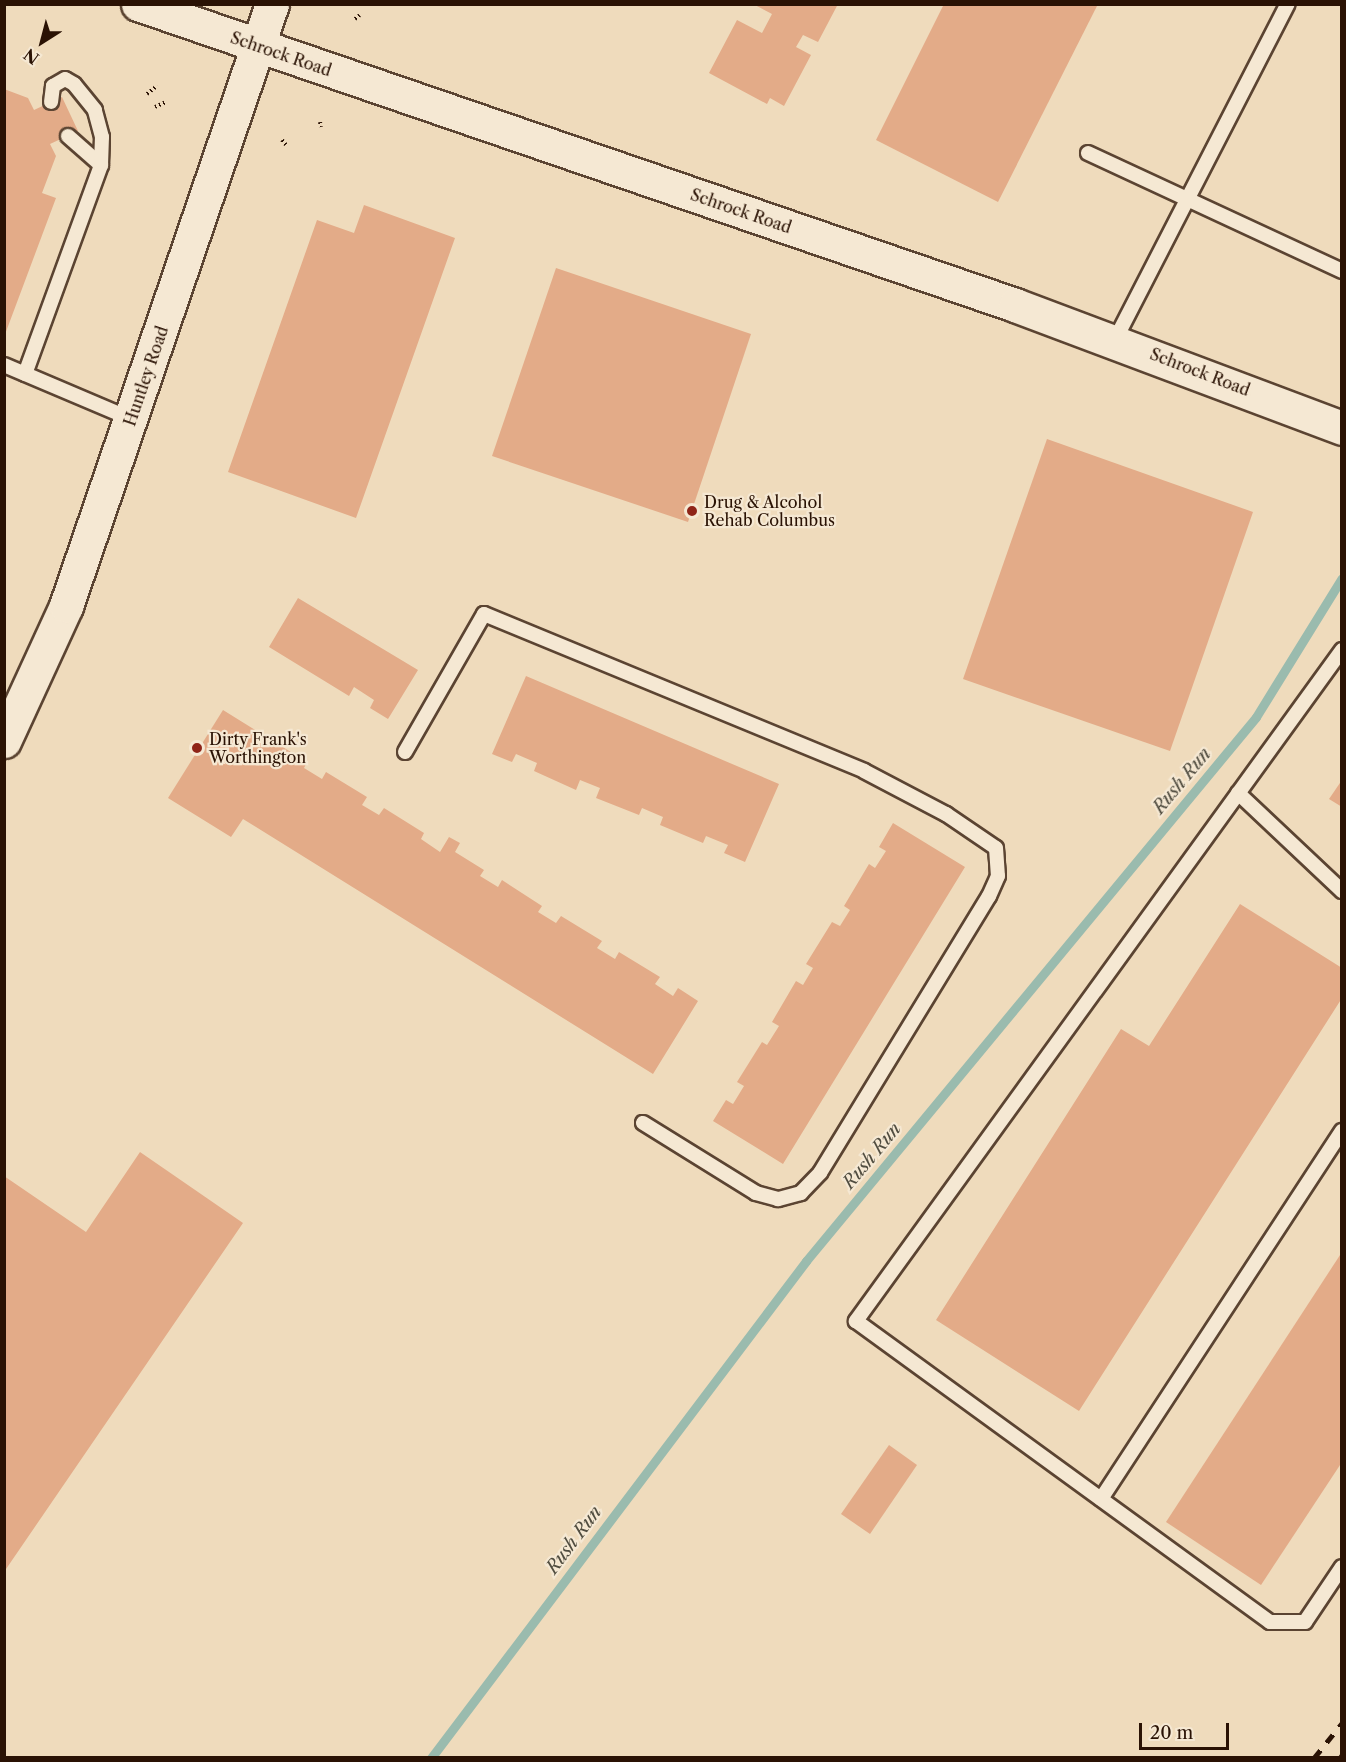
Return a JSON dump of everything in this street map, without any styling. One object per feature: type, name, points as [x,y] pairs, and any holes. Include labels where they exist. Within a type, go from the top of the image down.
[{"type":"street","name":"Schrock Road","points":[[138,4],[1115,340],[1341,428]]},
{"type":"street","name":"Huntley Road","points":[[4,741],[66,606],[272,4]]},
{"type":"lane","points":[[1115,340],[1288,4]]},
{"type":"lane","points":[[25,374],[100,165],[102,136],[94,110],[74,84],[65,80],[52,86],[51,102]]},
{"type":"lane","points":[[68,136],[100,165]]},
{"type":"lane","points":[[1088,153],[1189,198],[1341,271]]},
{"type":"lane","points":[[4,365],[131,419]]},
{"type":"lane","points":[[405,752],[483,614],[864,771],[946,814],[996,848],[998,876],[989,896],[820,1173],[801,1193],[778,1199],[756,1193],[643,1123]]},
{"type":"lane","points":[[1341,650],[856,1321],[1270,1622],[1305,1622],[1341,1567]]},
{"type":"lane","points":[[1238,793],[1341,891]]},
{"type":"lane","points":[[1101,1499],[1341,1131]]},
{"type":"path","points":[[355,19],[360,15]]},
{"type":"path","points":[[147,94],[157,86]]},
{"type":"path","points":[[155,107],[166,102]]},
{"type":"path","points":[[282,140],[286,145]]},
{"type":"building","points":[[753,4],[838,4],[818,42],[803,35],[796,47],[811,55],[784,106],[770,98],[767,104],[709,73],[737,20],[762,33],[772,14]]},
{"type":"building","points":[[944,4],[1098,4],[998,202],[876,140]]},
{"type":"building","points":[[4,89],[28,98],[34,110],[62,97],[78,131],[50,144],[56,156],[42,193],[56,198],[4,337]]},
{"type":"building","points":[[364,205],[455,238],[356,518],[228,472],[317,220],[354,233]]},
{"type":"building","points":[[556,268],[751,334],[688,522],[492,456]]},
{"type":"building","points":[[1047,439],[1253,512],[1170,751],[963,679]]},
{"type":"building","points":[[298,598],[418,670],[388,719],[370,708],[374,700],[354,687],[349,696],[269,647]]},
{"type":"building","points":[[526,676],[779,784],[745,862],[724,853],[728,845],[706,836],[703,843],[660,825],[663,817],[642,808],[639,815],[596,798],[600,788],[580,780],[576,790],[534,771],[537,763],[516,754],[512,762],[492,754]]},
{"type":"building","points":[[223,710],[307,762],[304,768],[322,779],[326,772],[367,797],[362,805],[379,815],[384,808],[424,833],[421,839],[440,852],[449,837],[460,843],[455,852],[484,870],[480,876],[498,887],[502,880],[542,906],[538,912],[556,923],[561,916],[602,941],[597,948],[615,959],[619,952],[660,977],[655,984],[673,996],[678,988],[698,1001],[653,1074],[243,819],[231,837],[168,798]]},
{"type":"building","points":[[1342,780],[1342,807],[1329,799]]},
{"type":"building","points":[[893,823],[965,867],[783,1164],[713,1121],[726,1100],[733,1104],[744,1086],[737,1082],[762,1042],[767,1045],[779,1026],[772,1022],[796,981],[803,985],[813,968],[806,964],[832,922],[840,926],[850,910],[844,906],[869,864],[875,868],[886,851],[879,847]]},
{"type":"building","points":[[1240,904],[1342,968],[1342,998],[1079,1411],[936,1320],[1121,1029],[1149,1046]]},
{"type":"building","points":[[140,1152],[243,1223],[4,1572],[4,1176],[86,1232]]},
{"type":"building","points":[[1342,1252],[1342,1462],[1261,1585],[1166,1522]]},
{"type":"building","points":[[889,1445],[917,1465],[870,1534],[841,1514]]},
{"type":"waterway","name":"Rush Run","points":[[431,1758],[806,1261],[1256,717],[1342,578]]},
{"type":"railway","points":[[1314,1758],[1342,1723]]},
{"type":"place","name":"Drug & Alcohol Rehab Columbus","points":[[692,511]]},
{"type":"place","name":"Dirty Frank's Worthington","points":[[197,748]]}]
